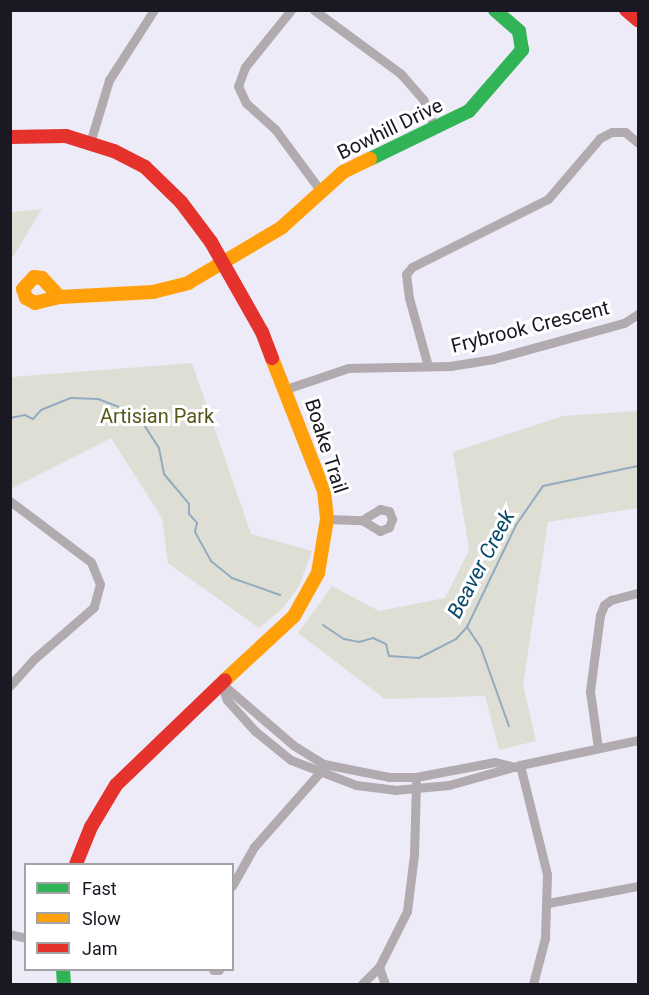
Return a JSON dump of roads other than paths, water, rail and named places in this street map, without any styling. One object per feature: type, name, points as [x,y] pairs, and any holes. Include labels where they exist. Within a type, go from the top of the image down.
[{"type":"street","points":[[90,143],[109,80],[154,10]]},
{"type":"street","points":[[291,10],[246,67],[238,86],[246,103],[274,129],[320,190]]},
{"type":"street","points":[[314,10],[401,74],[423,99],[435,128]]},
{"type":"street","name":"Bowhill Drive","points":[[60,297],[173,288],[281,228],[320,190],[364,160],[456,119],[482,100],[522,50],[519,31],[495,10]]},
{"type":"street","points":[[626,10],[639,20]]},
{"type":"street","name":"Frybrook Crescent","points":[[428,366],[409,298],[406,274],[412,267],[548,199],[600,138],[612,132],[625,132],[639,143]]},
{"type":"street","name":"Boake Trail","points":[[10,137],[66,136],[90,143],[144,167],[166,186],[198,223],[223,262],[262,332],[324,491],[327,519],[324,556],[303,602],[284,626],[221,683],[116,785],[91,827],[76,863]]},
{"type":"street","name":"Frybrook Crescent","points":[[286,389],[348,369],[428,366],[493,359],[624,323],[639,314]]},
{"type":"street","points":[[10,501],[91,562],[100,584],[94,607],[34,658],[10,686]]},
{"type":"street","points":[[327,519],[362,520]]},
{"type":"street","points":[[598,748],[590,691],[600,615],[604,605],[611,600],[639,593]]},
{"type":"street","points":[[221,683],[322,769],[389,777],[416,777],[495,762],[518,766]]},
{"type":"street","points":[[221,683],[227,700],[255,731],[291,760],[322,769],[356,785],[395,790],[468,781],[518,766],[639,740]]},
{"type":"street","points":[[518,766],[543,849],[548,903],[545,938],[533,984]]},
{"type":"street","points":[[234,882],[254,847],[322,769]]},
{"type":"street","points":[[362,984],[379,967],[400,929],[411,891],[416,777]]},
{"type":"street","points":[[548,903],[639,886]]},
{"type":"street","points":[[379,967],[385,984]]},
{"type":"waterway","name":"Beaver Creek","points":[[10,418],[25,415],[33,419],[41,410],[71,398],[98,399],[137,414],[159,448],[164,474],[189,504],[189,514],[197,523],[195,532],[211,561],[232,578],[280,595]]},
{"type":"waterway","name":"Beaver Creek","points":[[323,625],[344,639],[359,642],[373,638],[386,644],[389,656],[419,658],[456,639],[467,627],[516,525],[543,486],[638,466]]},
{"type":"waterway","points":[[467,627],[481,648],[509,726]]},
{"type":"park label","name":"Artisian Park","points":[[157,416]]}]
